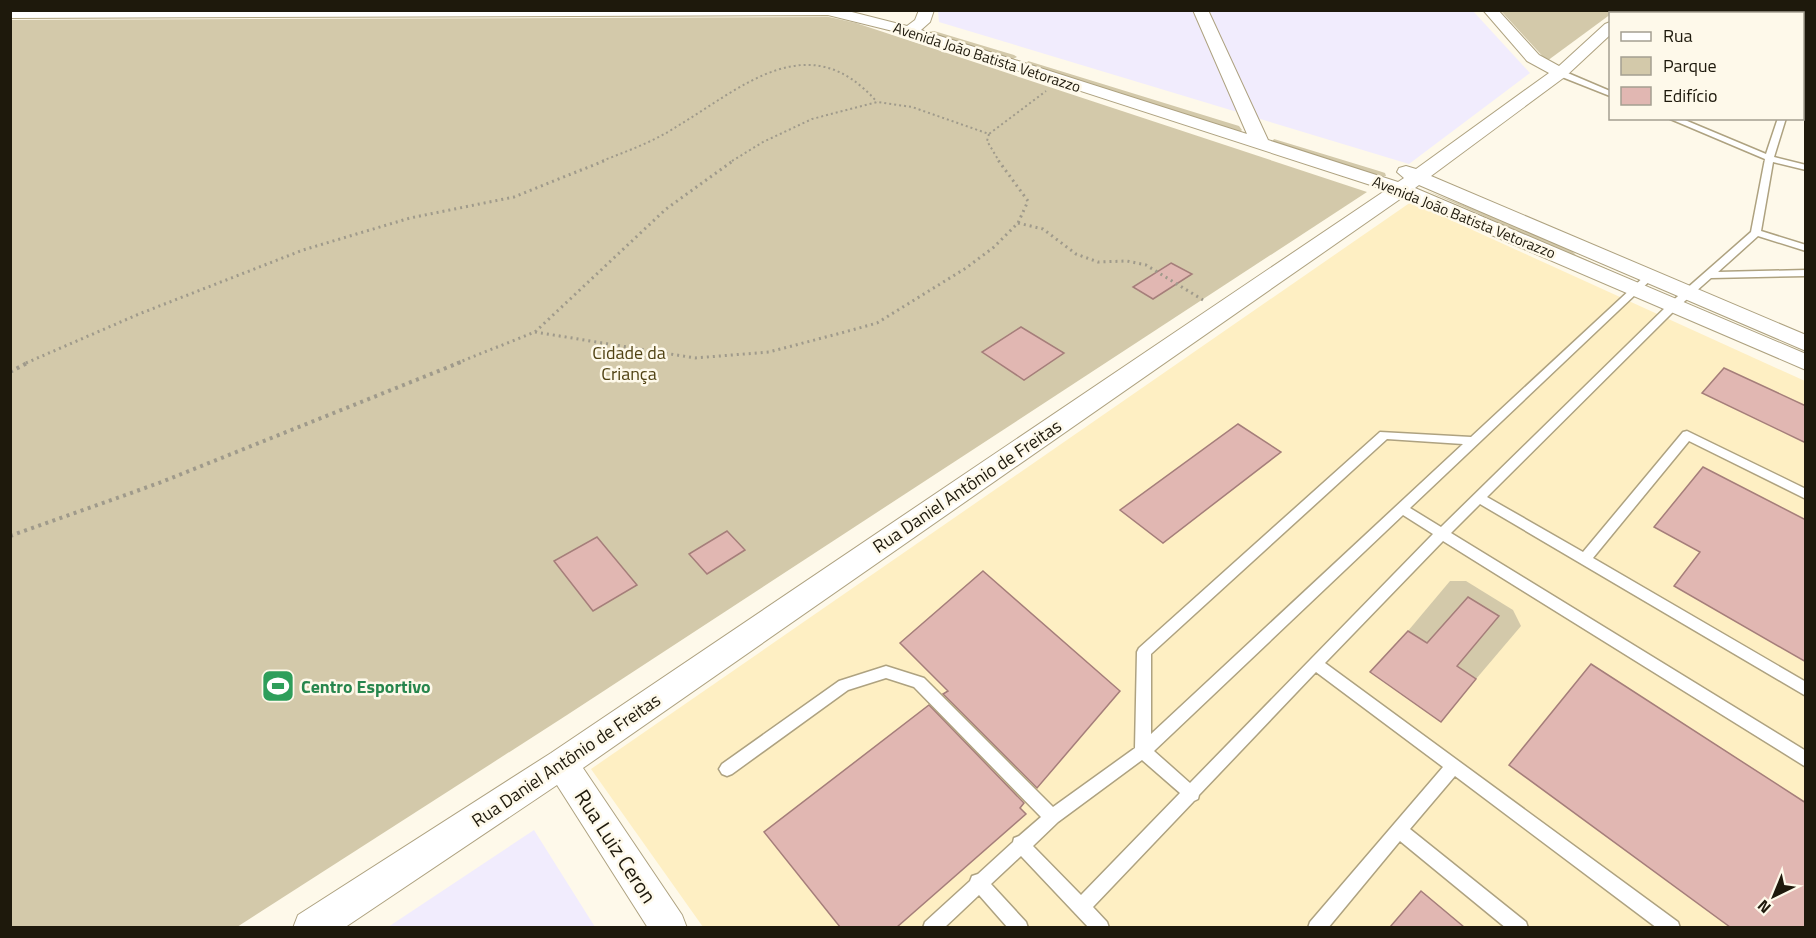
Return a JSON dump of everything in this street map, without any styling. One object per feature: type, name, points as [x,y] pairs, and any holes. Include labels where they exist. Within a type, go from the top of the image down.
[{"type":"street","name":"Avenida João Batista Vetorazzo","points":[[885,10],[920,21],[1022,61],[1061,80],[1260,142],[1410,182],[1680,299],[1806,363]]},
{"type":"street","points":[[1200,10],[1260,142]]},
{"type":"street","points":[[1490,10],[1533,58],[1560,73]]},
{"type":"street","name":"Avenida João Batista Vetorazzo","points":[[22,12],[828,11],[920,21]]},
{"type":"street","name":"Rua Daniel Antônio de Freitas","points":[[311,927],[562,764],[1410,182],[1560,73],[1609,29]]},
{"type":"street","name":"Avenida João Batista Vetorazzo","points":[[1022,61],[1363,159]]},
{"type":"street","name":"Avenida João Batista Vetorazzo","points":[[1385,166],[1410,182]]},
{"type":"street","name":"Avenida João Batista Vetorazzo","points":[[1680,299],[1806,344]]},
{"type":"street","name":"Rua Luiz Ceron","points":[[562,764],[669,927]]},
{"type":"lane","points":[[1560,73],[1609,92]]},
{"type":"lane","points":[[1677,120],[1769,158],[1806,168]]},
{"type":"lane","points":[[1081,907],[1478,497],[1680,299],[1756,233],[1769,158],[1781,120]]},
{"type":"lane","points":[[1756,233],[1806,248]]},
{"type":"lane","points":[[1707,275],[1806,273]]},
{"type":"lane","points":[[931,927],[1052,817],[1143,751],[1643,283]]},
{"type":"lane","points":[[1192,794],[1143,751],[1144,652],[1384,435],[1475,441]]},
{"type":"lane","points":[[1584,560],[1687,435],[1806,495]]},
{"type":"lane","points":[[1478,497],[1806,690]]},
{"type":"lane","points":[[1402,509],[1806,760]]},
{"type":"lane","points":[[1316,664],[1672,927]]},
{"type":"lane","points":[[727,769],[844,685],[886,672],[919,682],[1052,817]]},
{"type":"lane","points":[[1316,927],[1454,765]]},
{"type":"lane","points":[[1399,830],[1520,927]]},
{"type":"lane","points":[[1020,844],[1101,927]]},
{"type":"lane","points":[[978,882],[1020,927]]},
{"type":"path","points":[[10,372],[34,359],[131,317],[324,242],[403,219],[495,202],[531,192],[658,138],[706,107],[771,72],[801,64],[828,69],[857,83],[878,102]]},
{"type":"path","points":[[535,332],[694,358],[769,351],[877,323],[966,268],[994,247],[1018,223],[1028,201],[996,157],[987,141],[989,134],[1061,80]]},
{"type":"path","points":[[10,536],[159,483],[535,332],[666,209],[722,167],[763,142],[812,119],[878,102],[921,110],[989,134]]},
{"type":"path","points":[[1018,223],[1043,229],[1076,254],[1087,258],[1098,261],[1127,261],[1146,266],[1221,312]]},
{"type":"shaded area","points":[[938,11],[1473,11],[1530,73],[1409,164],[939,22]]},
{"type":"shaded area","points":[[1411,202],[1805,381],[1805,927],[703,927],[591,769]]},
{"type":"shaded area","points":[[534,830],[595,927],[388,927]]},
{"type":"green space","points":[[1501,11],[1615,11],[1609,12],[1609,15],[1547,61]]},
{"type":"green space","name":"Cidade da Criança","points":[[829,17],[856,23],[1367,192],[567,715],[237,927],[11,927],[10,20]]},
{"type":"green space","points":[[934,31],[1017,57],[1011,60],[929,32]]},
{"type":"green space","points":[[1028,61],[1239,126],[1242,130],[1240,132],[1026,65]]},
{"type":"green space","points":[[1274,139],[1379,171],[1385,173],[1386,176],[1272,142]]},
{"type":"green space","points":[[1425,190],[1566,245],[1576,255],[1623,276],[1621,277]]},
{"type":"green space","points":[[1450,581],[1466,581],[1513,610],[1521,626],[1476,679],[1408,631]]},
{"type":"building","points":[[1171,263],[1192,274],[1153,299],[1133,287]]},
{"type":"building","points":[[1021,327],[1064,353],[1024,380],[982,352]]},
{"type":"building","points":[[1724,368],[1806,406],[1806,443],[1702,393]]},
{"type":"building","points":[[1238,424],[1281,452],[1163,543],[1120,510]]},
{"type":"building","points":[[1703,467],[1806,520],[1806,662],[1674,586],[1700,552],[1654,527]]},
{"type":"building","points":[[727,531],[745,550],[707,574],[689,554]]},
{"type":"building","points":[[597,537],[637,585],[593,611],[554,561]]},
{"type":"building","points":[[983,571],[1120,691],[1037,788],[943,694],[948,691],[900,643]]},
{"type":"building","points":[[1468,597],[1499,616],[1457,666],[1476,679],[1441,722],[1370,672],[1408,631],[1427,643]]},
{"type":"building","points":[[1591,664],[1806,803],[1806,927],[1730,927],[1509,765]]},
{"type":"building","points":[[929,705],[1024,803],[1020,808],[1026,814],[897,927],[840,927],[764,832]]},
{"type":"building","points":[[1421,891],[1464,927],[1390,927]]},
{"type":"place","name":"Centro Esportivo","points":[[278,686]]}]
